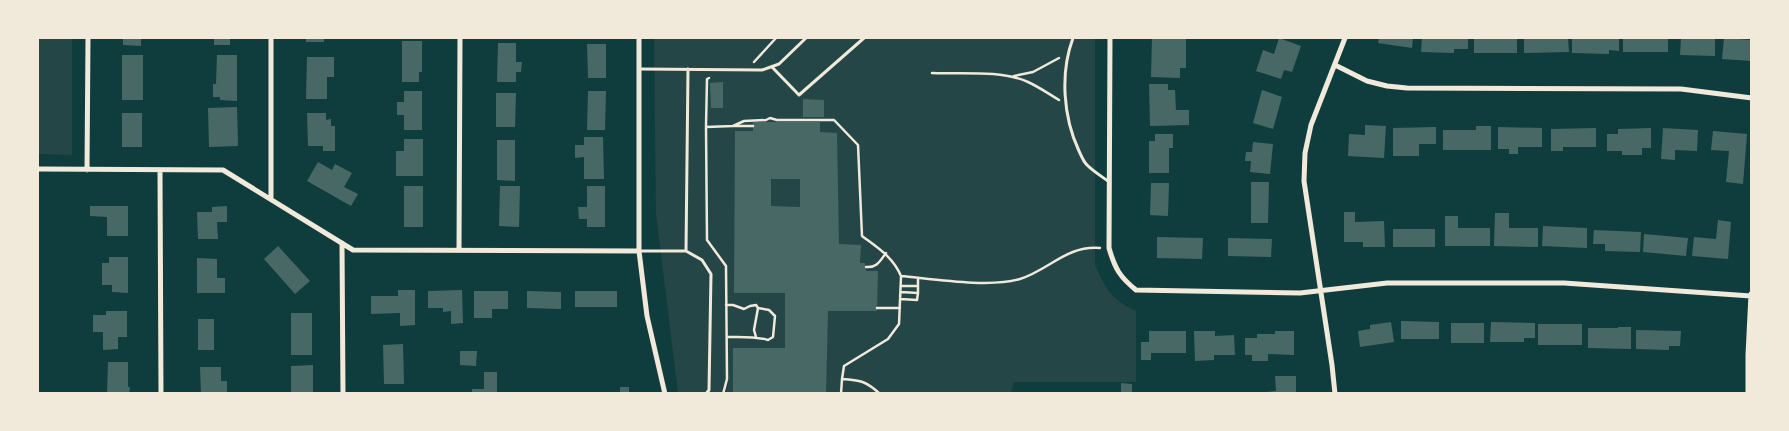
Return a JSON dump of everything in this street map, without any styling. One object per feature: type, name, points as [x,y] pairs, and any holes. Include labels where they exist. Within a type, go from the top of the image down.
[{"type":"street","points":[[87,170],[88,38]]},
{"type":"street","points":[[271,38],[271,199]]},
{"type":"street","points":[[459,250],[460,38]]},
{"type":"street","points":[[639,38],[639,251],[647,316],[665,394]]},
{"type":"street","points":[[1110,38],[1109,248],[1114,265],[1122,279],[1136,290],[1300,293],[1387,283],[1564,283],[1751,295],[1748,394]]},
{"type":"street","points":[[1334,394],[1332,365],[1304,181],[1311,125],[1345,38]]},
{"type":"street","points":[[1334,65],[1367,81],[1407,88],[1681,89],[1752,98]]},
{"type":"street","points":[[38,169],[223,170],[353,250],[639,251]]},
{"type":"street","points":[[160,170],[161,394]]},
{"type":"street","points":[[342,243],[343,394]]},
{"type":"lane","points":[[639,69],[762,70],[780,64],[806,38]]},
{"type":"lane","points":[[772,68],[799,95],[864,38]]},
{"type":"lane","points":[[1073,38],[1065,78],[1066,104],[1074,140],[1086,164],[1110,182]]},
{"type":"lane","points":[[686,251],[688,69]]},
{"type":"lane","points":[[639,251],[686,251],[702,260],[711,274],[709,390],[706,394]]},
{"type":"path","points":[[752,64],[776,38]]},
{"type":"path","points":[[932,73],[1012,76],[1033,72],[1069,53]]},
{"type":"path","points":[[716,76],[707,79],[707,240],[726,266],[726,381],[724,394]]},
{"type":"path","points":[[1012,76],[1029,82],[1066,104]]},
{"type":"path","points":[[733,126],[744,121],[766,120],[770,118],[776,120],[834,120],[858,144],[862,236],[886,253],[896,264],[901,276],[899,324],[888,339],[844,366],[841,394]]},
{"type":"path","points":[[706,127],[753,126]]},
{"type":"path","points":[[901,276],[970,282],[1004,282],[1020,279],[1084,247],[1109,248]]},
{"type":"path","points":[[866,267],[872,268],[877,265],[886,253]]},
{"type":"path","points":[[900,299],[917,300],[918,278]]},
{"type":"path","points":[[901,286],[918,286]]},
{"type":"path","points":[[901,292],[918,293]]},
{"type":"path","points":[[726,306],[733,305],[744,309],[756,306],[769,310],[775,316],[773,337],[768,340],[756,337],[740,339],[726,337]]},
{"type":"path","points":[[756,337],[754,330],[758,308]]},
{"type":"path","points":[[877,308],[900,308]]},
{"type":"path","points":[[842,379],[858,380],[870,384],[880,394]]},
{"type":"shaded area","points":[[38,38],[72,38],[72,155],[38,154]]},
{"type":"shaded area","points":[[654,38],[1095,38],[1095,265],[1102,280],[1115,298],[1136,311],[1136,382],[1014,382],[1011,394],[678,393],[656,214]]},
{"type":"building","points":[[123,38],[141,38],[141,46],[123,45]]},
{"type":"building","points":[[214,38],[230,38],[230,45],[214,45]]},
{"type":"building","points":[[306,38],[324,38],[324,42],[306,42]]},
{"type":"building","points":[[1152,38],[1186,38],[1186,68],[1180,68],[1180,78],[1151,77]]},
{"type":"building","points":[[1279,38],[1301,46],[1292,72],[1284,70],[1281,79],[1256,71],[1263,50],[1274,54]]},
{"type":"building","points":[[1379,38],[1413,38],[1412,48],[1378,43]]},
{"type":"building","points":[[1422,38],[1468,38],[1468,49],[1454,49],[1454,53],[1421,52]]},
{"type":"building","points":[[1474,38],[1517,38],[1517,53],[1474,53]]},
{"type":"building","points":[[1524,38],[1568,38],[1569,52],[1524,53]]},
{"type":"building","points":[[1572,38],[1619,38],[1619,51],[1609,50],[1609,54],[1572,53]]},
{"type":"building","points":[[1623,38],[1668,38],[1668,52],[1623,52]]},
{"type":"building","points":[[1681,38],[1715,38],[1715,56],[1680,55]]},
{"type":"building","points":[[1724,38],[1752,40],[1752,61],[1722,59]]},
{"type":"building","points":[[402,41],[422,41],[422,72],[419,72],[419,82],[402,82]]},
{"type":"building","points":[[498,43],[516,43],[516,62],[522,62],[521,72],[516,72],[516,82],[497,82]]},
{"type":"building","points":[[587,44],[606,44],[606,78],[588,78]]},
{"type":"building","points":[[122,55],[143,55],[143,100],[122,100]]},
{"type":"building","points":[[217,55],[237,55],[237,101],[220,100],[220,97],[213,97],[213,84],[216,84]]},
{"type":"building","points":[[307,57],[334,57],[334,77],[327,77],[327,99],[306,99]]},
{"type":"building","points":[[723,82],[723,108],[711,108],[710,83]]},
{"type":"building","points":[[1149,84],[1168,84],[1168,90],[1175,90],[1176,110],[1189,110],[1189,125],[1150,126]]},
{"type":"building","points":[[1262,90],[1282,97],[1273,129],[1253,123]]},
{"type":"building","points":[[404,91],[422,91],[422,130],[404,130],[404,115],[397,115],[397,102],[404,102]]},
{"type":"building","points":[[588,91],[606,91],[605,130],[587,130]]},
{"type":"building","points":[[496,93],[516,93],[515,127],[496,127]]},
{"type":"building","points":[[803,99],[824,100],[824,117],[803,117]]},
{"type":"building","points":[[237,107],[238,146],[209,147],[208,108]]},
{"type":"building","points":[[122,113],[142,113],[142,147],[122,147]]},
{"type":"building","points":[[307,113],[326,113],[326,120],[331,119],[331,126],[335,126],[335,151],[323,151],[323,146],[308,146]]},
{"type":"building","points":[[753,122],[820,122],[820,132],[837,133],[839,244],[861,245],[860,263],[865,263],[866,271],[878,271],[877,311],[828,311],[826,394],[733,394],[733,348],[785,348],[785,293],[734,293],[735,131],[753,131]],"holes":[[[771,179],[800,179],[800,207],[771,206]]]},
{"type":"building","points":[[1365,125],[1386,126],[1384,158],[1348,156],[1349,134],[1365,135]]},
{"type":"building","points":[[1476,126],[1491,126],[1491,150],[1443,150],[1443,130],[1476,130]]},
{"type":"building","points":[[1436,127],[1436,144],[1419,144],[1419,156],[1393,156],[1393,128]]},
{"type":"building","points":[[1498,127],[1542,128],[1542,147],[1518,147],[1518,154],[1509,154],[1509,149],[1498,149]]},
{"type":"building","points":[[1596,128],[1596,147],[1563,147],[1563,151],[1551,151],[1551,129]]},
{"type":"building","points":[[1651,128],[1651,148],[1642,148],[1642,155],[1622,155],[1622,151],[1607,151],[1607,134],[1618,134],[1618,129]]},
{"type":"building","points":[[1663,128],[1698,130],[1697,151],[1675,150],[1675,160],[1661,159]]},
{"type":"building","points":[[1713,131],[1747,134],[1743,184],[1726,182],[1729,151],[1711,150]]},
{"type":"building","points":[[1155,134],[1173,134],[1173,148],[1169,148],[1169,173],[1149,173],[1149,141],[1155,141]]},
{"type":"building","points":[[584,137],[603,137],[604,179],[584,179],[584,157],[575,158],[575,145],[584,145]]},
{"type":"building","points":[[404,139],[423,139],[423,176],[396,176],[396,151],[404,151]]},
{"type":"building","points":[[497,140],[515,140],[515,181],[497,180]]},
{"type":"building","points":[[1253,142],[1273,144],[1270,174],[1250,172],[1251,161],[1245,161],[1246,152],[1252,152]]},
{"type":"building","points":[[318,162],[332,170],[335,164],[352,173],[344,187],[358,194],[351,206],[307,181]]},
{"type":"building","points":[[1251,182],[1269,182],[1268,223],[1251,223]]},
{"type":"building","points":[[1151,183],[1169,183],[1168,216],[1150,215]]},
{"type":"building","points":[[404,186],[423,186],[423,227],[404,227]]},
{"type":"building","points":[[500,186],[520,186],[519,227],[499,226]]},
{"type":"building","points":[[587,186],[605,186],[605,227],[587,227],[587,219],[579,219],[578,207],[587,207]]},
{"type":"building","points":[[90,206],[128,206],[128,236],[107,236],[107,217],[90,216]]},
{"type":"building","points":[[227,206],[227,222],[217,222],[218,239],[198,239],[197,212],[212,212],[212,207]]},
{"type":"building","points":[[1344,212],[1355,212],[1355,222],[1384,221],[1385,247],[1363,247],[1363,242],[1344,242]]},
{"type":"building","points":[[1495,213],[1509,213],[1509,228],[1538,228],[1538,247],[1494,246]]},
{"type":"building","points":[[1445,216],[1458,216],[1458,228],[1490,228],[1490,246],[1445,246]]},
{"type":"building","points":[[1718,220],[1731,222],[1728,259],[1692,256],[1694,237],[1716,239]]},
{"type":"building","points":[[1543,226],[1587,228],[1587,248],[1542,246]]},
{"type":"building","points":[[1393,229],[1435,229],[1435,247],[1393,247]]},
{"type":"building","points":[[1594,230],[1641,232],[1640,252],[1605,251],[1605,244],[1593,244]]},
{"type":"building","points":[[1644,234],[1688,238],[1686,256],[1643,252]]},
{"type":"building","points":[[1157,237],[1203,238],[1202,259],[1157,258]]},
{"type":"building","points":[[1228,238],[1272,239],[1271,257],[1228,256]]},
{"type":"building","points":[[278,246],[310,281],[295,294],[264,259]]},
{"type":"building","points":[[109,257],[128,257],[128,293],[112,292],[112,285],[102,285],[102,263],[109,263]]},
{"type":"building","points":[[197,258],[217,259],[217,278],[225,278],[225,293],[197,293]]},
{"type":"building","points":[[398,290],[415,290],[415,325],[400,326],[400,313],[371,314],[371,296],[398,296]]},
{"type":"building","points":[[462,290],[463,323],[451,324],[451,311],[443,312],[443,308],[428,308],[428,291]]},
{"type":"building","points":[[474,291],[508,291],[508,309],[492,309],[492,318],[474,318]]},
{"type":"building","points":[[527,291],[561,292],[561,309],[527,308]]},
{"type":"building","points":[[575,291],[617,291],[617,307],[575,307]]},
{"type":"building","points":[[106,311],[127,311],[127,337],[118,337],[118,349],[103,350],[103,332],[93,332],[93,315],[106,315]]},
{"type":"building","points":[[291,313],[312,313],[312,355],[291,355]]},
{"type":"building","points":[[198,319],[214,319],[214,350],[198,350]]},
{"type":"building","points":[[1401,321],[1439,322],[1439,339],[1401,339]]},
{"type":"building","points":[[1391,322],[1394,342],[1360,347],[1358,331],[1370,329],[1370,325]]},
{"type":"building","points":[[1491,322],[1535,323],[1535,338],[1524,338],[1524,342],[1490,342]]},
{"type":"building","points":[[1451,323],[1484,323],[1484,343],[1451,343]]},
{"type":"building","points":[[1538,324],[1582,324],[1582,345],[1538,345]]},
{"type":"building","points":[[1631,327],[1631,349],[1588,348],[1588,328]]},
{"type":"building","points":[[1636,330],[1681,331],[1680,346],[1669,346],[1669,350],[1636,349]]},
{"type":"building","points":[[1149,331],[1186,331],[1186,353],[1151,353],[1151,360],[1141,360],[1141,342],[1149,342]]},
{"type":"building","points":[[1194,331],[1215,331],[1215,336],[1234,335],[1235,355],[1214,355],[1214,360],[1195,361]]},
{"type":"building","points":[[1275,331],[1294,331],[1294,355],[1268,354],[1268,361],[1252,361],[1252,355],[1245,355],[1245,338],[1257,338],[1257,334],[1275,334]]},
{"type":"building","points":[[403,344],[404,384],[384,384],[383,345]]},
{"type":"building","points":[[460,351],[477,351],[476,366],[460,365]]},
{"type":"building","points":[[108,362],[128,362],[129,394],[107,394]]},
{"type":"building","points":[[313,365],[313,394],[291,394],[291,366]]},
{"type":"building","points":[[200,367],[221,367],[221,381],[227,381],[227,394],[201,394]]},
{"type":"building","points":[[484,372],[497,372],[497,394],[472,394],[472,389],[484,389]]},
{"type":"building","points":[[1275,376],[1296,376],[1296,394],[1266,394],[1266,392],[1276,391]]},
{"type":"building","points":[[1121,383],[1132,384],[1132,394],[1121,394]]},
{"type":"building","points":[[620,387],[629,387],[629,394],[620,394]]}]
